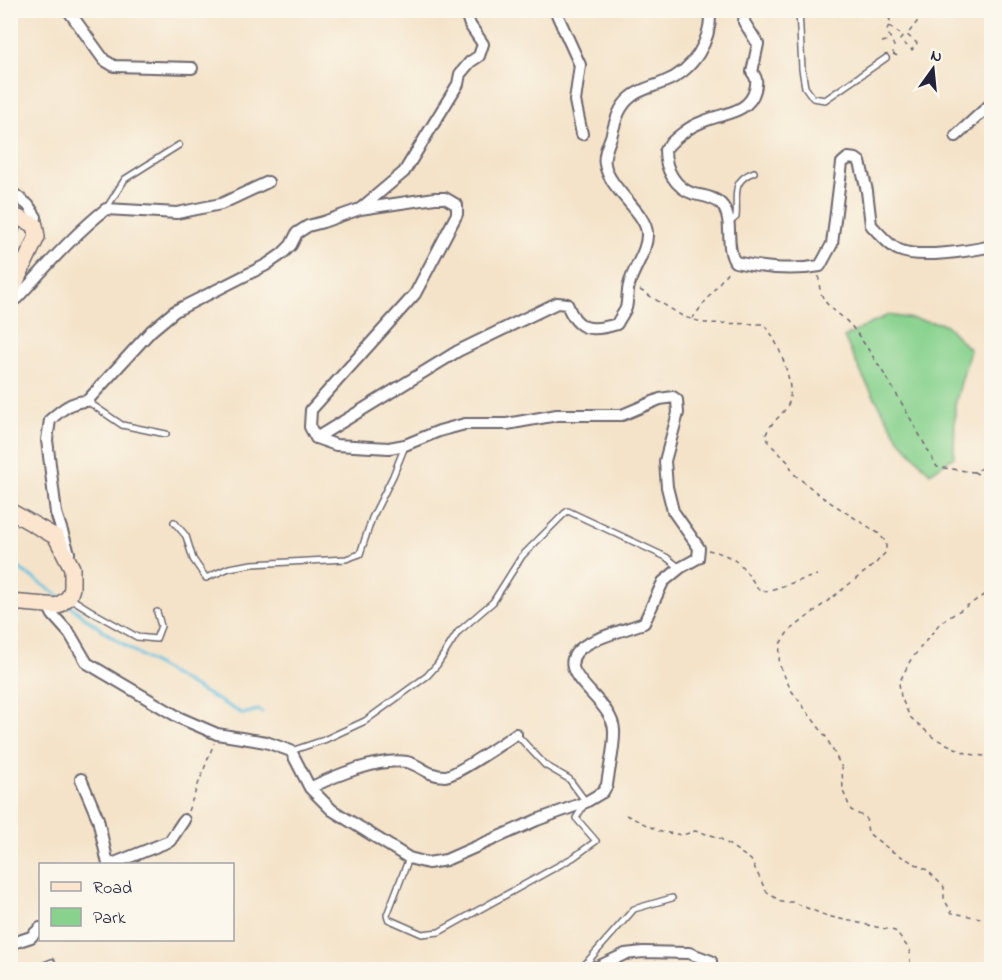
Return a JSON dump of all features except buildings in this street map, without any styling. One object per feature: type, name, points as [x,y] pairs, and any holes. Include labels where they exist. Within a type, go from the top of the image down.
[{"type":"street","points":[[68,10],[104,60],[114,66],[192,68]]},
{"type":"street","points":[[360,209],[404,172],[458,84],[460,75],[470,62],[479,56],[483,44],[470,25],[465,10]]},
{"type":"street","points":[[555,10],[580,65],[575,101],[582,134]]},
{"type":"street","points":[[316,438],[458,351],[557,303],[567,304],[572,319],[584,326],[598,329],[617,324],[626,308],[629,284],[648,234],[644,221],[624,198],[608,173],[604,164],[606,150],[619,111],[630,97],[666,82],[684,71],[702,50],[711,23],[710,10]]},
{"type":"street","points":[[745,10],[744,22],[758,44],[752,72],[757,83],[753,97],[747,105],[733,112],[702,121],[692,127],[671,142],[665,150],[665,159],[671,177],[691,193],[711,198],[721,204],[726,214],[730,255],[735,262],[801,270],[820,266],[832,244],[842,163],[848,158],[860,162],[867,191],[871,225],[898,250],[913,254],[967,251],[992,246]]},
{"type":"street","points":[[956,136],[992,103]]},
{"type":"street","points":[[10,301],[17,298],[53,257],[106,209],[177,213],[221,204],[268,182]]},
{"type":"street","points":[[10,191],[28,206],[36,217],[37,237],[10,294]]},
{"type":"street","points":[[435,198],[452,201],[457,205],[458,210],[416,294],[311,410],[310,427],[316,438],[336,445],[389,448],[405,445],[439,431],[465,424],[507,424],[557,415],[622,415],[660,399],[673,397],[676,400],[678,413],[665,460],[667,487],[673,511],[699,548],[698,558],[680,568],[663,582],[644,623],[592,642],[578,650],[572,660],[571,667],[576,676],[604,706],[614,728],[607,785],[603,792],[586,802],[537,820],[446,860],[428,863],[409,858],[332,810],[310,788],[291,752],[266,742],[218,734],[180,718],[87,663],[70,634],[53,615],[72,588],[72,568],[68,547],[56,513],[48,432],[50,420],[61,410],[78,401],[87,401],[151,331],[175,311],[266,265],[282,254],[291,245],[297,233],[308,225],[324,222],[360,209],[435,198]]},
{"type":"street","points":[[15,215],[35,225]]},
{"type":"street","points":[[10,511],[56,537],[72,568]]},
{"type":"street","points":[[10,602],[61,602]]},
{"type":"street","points":[[310,788],[357,768],[400,761],[413,764],[427,773],[447,776],[516,734]]},
{"type":"street","points":[[81,779],[98,819],[110,863]]},
{"type":"street","points":[[113,863],[170,841],[184,820]]},
{"type":"street","points":[[10,944],[31,938],[39,929]]},
{"type":"street","points":[[591,969],[625,954],[643,952],[690,952],[711,961]]},
{"type":"lane","points":[[799,10],[801,69],[804,87],[813,98],[825,100],[886,58]]},
{"type":"lane","points":[[106,209],[125,179],[179,145]]},
{"type":"lane","points":[[727,224],[736,217],[738,184],[743,176],[754,172]]},
{"type":"lane","points":[[10,254],[15,215]]},
{"type":"lane","points":[[87,401],[122,425],[166,434]]},
{"type":"lane","points":[[174,522],[186,536],[193,559],[206,578],[229,567],[252,564],[346,560],[360,554],[372,518],[393,476],[405,445]]},
{"type":"lane","points":[[291,752],[365,721],[427,676],[437,666],[458,632],[493,602],[522,556],[568,511],[666,557],[680,568]]},
{"type":"lane","points":[[61,602],[96,615],[137,637],[156,639],[161,627],[157,612]]},
{"type":"lane","points":[[409,858],[387,915],[388,919],[422,934],[439,932],[574,857],[596,841],[576,818],[586,802],[569,780],[545,765],[516,734]]},
{"type":"lane","points":[[580,969],[634,909],[672,898]]},
{"type":"lane","points":[[32,969],[52,962]]},
{"type":"path","points":[[884,10],[890,20],[887,31],[894,46],[892,54],[900,57]]},
{"type":"path","points":[[889,26],[903,36],[900,40],[912,50],[917,43],[907,35],[926,10]]},
{"type":"path","points":[[882,42],[891,39]]},
{"type":"path","points":[[692,319],[735,262]]},
{"type":"path","points":[[820,266],[819,284],[825,304],[851,325],[883,370],[937,467],[973,472],[992,482]]},
{"type":"path","points":[[629,284],[684,317],[705,323],[764,324],[770,331],[788,374],[790,400],[784,412],[769,425],[766,435],[769,443],[788,462],[794,474],[878,533],[886,542],[886,552],[876,564],[788,632],[780,644],[779,664],[791,690],[826,737],[842,768],[843,790],[851,810],[866,818],[868,833],[893,852],[927,870],[944,887],[944,899],[952,913],[992,920]]},
{"type":"path","points":[[973,472],[992,464]]},
{"type":"path","points":[[699,548],[723,554],[739,562],[759,590],[767,591],[817,575]]},
{"type":"path","points":[[992,590],[940,623],[910,661],[900,683],[900,697],[910,717],[934,738],[968,754],[992,757]]},
{"type":"path","points":[[184,820],[218,734]]},
{"type":"path","points":[[626,814],[661,832],[683,835],[694,831],[718,837],[751,860],[766,891],[781,902],[792,902],[827,916],[895,931],[910,950],[910,969]]},
{"type":"green space","points":[[888,315],[945,324],[970,350],[955,404],[954,457],[930,473],[899,439],[864,379],[844,337]]},
{"type":"waterway","points":[[10,562],[62,598]]},
{"type":"waterway","points":[[69,605],[132,650],[220,702],[243,714],[258,710],[262,712]]}]
